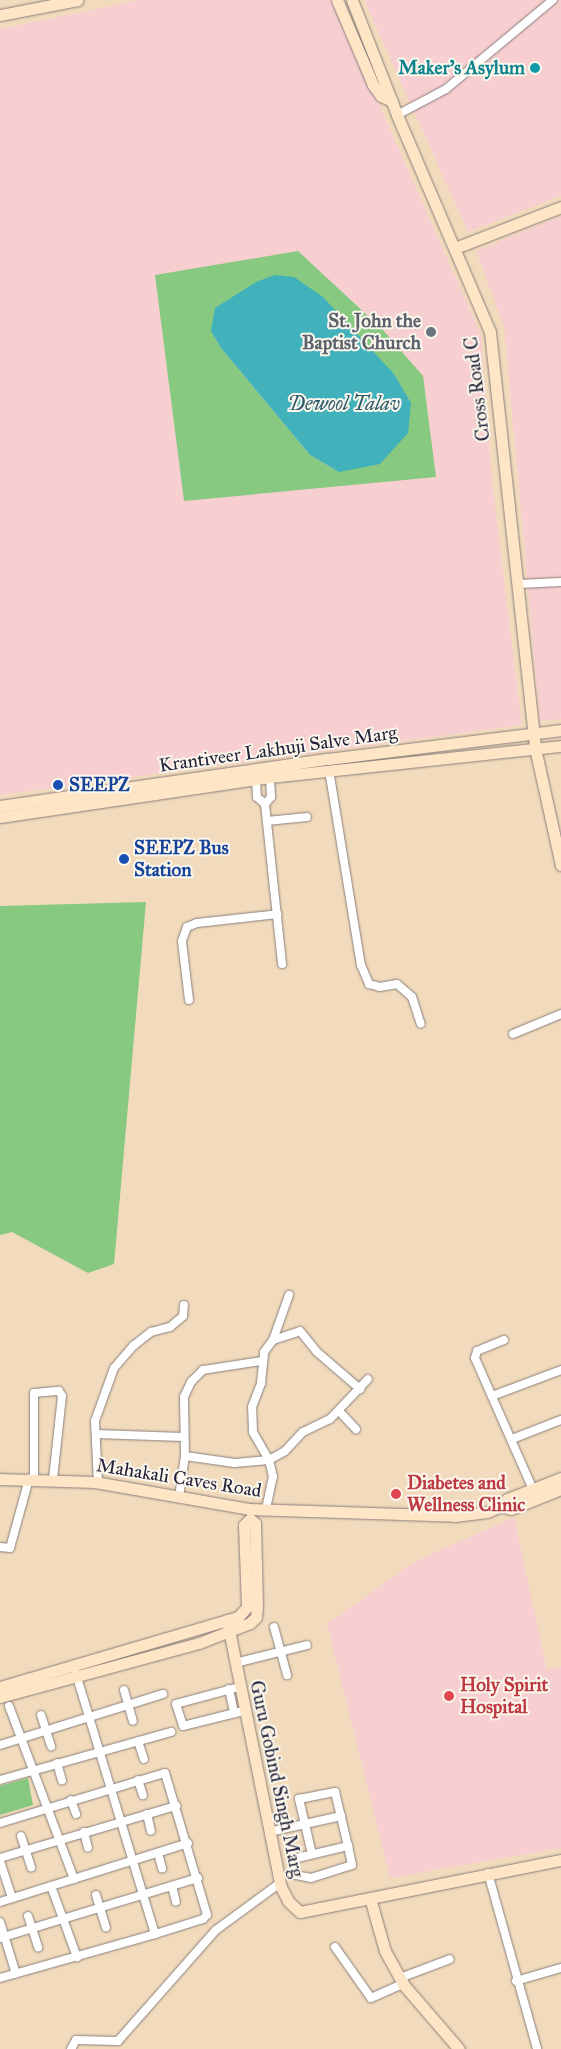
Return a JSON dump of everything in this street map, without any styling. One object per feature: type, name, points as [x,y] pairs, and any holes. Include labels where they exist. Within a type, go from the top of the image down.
[{"type":"main road","points":[[0,15],[78,0]]},
{"type":"main road","points":[[337,0],[373,85],[381,96],[390,97]]},
{"type":"main road","name":"Cross Road C","points":[[352,0],[397,115],[490,332],[535,748],[561,865]]},
{"type":"main road","points":[[455,248],[561,207]]},
{"type":"main road","name":"Krantiveer Lakhuji Salve Marg","points":[[0,806],[328,758],[561,730]]},
{"type":"main road","name":"Krantiveer Lakhuji Salve Marg","points":[[0,817],[270,777],[561,746]]},
{"type":"main road","name":"Mahakali Caves Road","points":[[0,1479],[53,1479],[98,1483],[179,1497],[250,1514],[266,1509],[455,1516],[487,1512],[501,1506],[511,1509],[561,1478]]},
{"type":"main road","name":"Mahakali Caves Road","points":[[535,1494],[561,1489]]},
{"type":"main road","points":[[0,1697],[238,1617],[247,1607],[244,1525],[250,1514]]},
{"type":"main road","points":[[0,1687],[75,1672],[229,1632],[256,1617],[255,1523],[250,1514]]},
{"type":"main road","name":"Guru Gobind Singh Marg","points":[[227,1620],[235,1663],[234,1688],[280,1883],[288,1901],[300,1912],[488,1873],[561,1860]]},
{"type":"main road","points":[[370,1898],[385,1951],[402,1981],[459,2049]]},
{"type":"street","points":[[397,115],[446,89],[553,0]]},
{"type":"street","points":[[518,584],[561,582]]},
{"type":"street","points":[[329,770],[362,965],[369,984],[380,987],[397,984],[412,996],[422,1024]]},
{"type":"street","points":[[265,804],[271,797],[270,777]]},
{"type":"street","points":[[256,779],[257,797],[265,804],[282,964]]},
{"type":"street","points":[[267,822],[307,817]]},
{"type":"street","points":[[189,1000],[182,941],[187,927],[197,923],[278,914]]},
{"type":"street","points":[[512,1034],[561,1014]]},
{"type":"street","points":[[266,1509],[273,1477],[269,1460],[253,1432],[252,1407],[261,1383],[261,1362],[273,1340],[289,1296]]},
{"type":"street","points":[[98,1483],[96,1420],[114,1368],[133,1346],[151,1332],[170,1327],[183,1316],[184,1305]]},
{"type":"street","points":[[273,1340],[300,1331],[318,1352],[360,1389]]},
{"type":"street","points":[[504,1340],[475,1354],[535,1494]]},
{"type":"street","points":[[179,1497],[185,1456],[183,1437],[184,1397],[191,1382],[203,1370],[261,1362]]},
{"type":"street","points":[[492,1396],[561,1370]]},
{"type":"street","points":[[185,1456],[235,1462],[269,1460],[285,1451],[304,1432],[330,1419],[368,1379]]},
{"type":"street","points":[[0,1547],[10,1548],[32,1479],[34,1393],[59,1391],[62,1396],[53,1479]]},
{"type":"street","points":[[339,1411],[356,1429]]},
{"type":"street","points":[[512,1439],[561,1420]]},
{"type":"street","points":[[96,1434],[183,1437]]},
{"type":"street","points":[[274,1627],[287,1675]]},
{"type":"street","points":[[235,1663],[307,1645]]},
{"type":"street","points":[[75,1672],[90,1715],[155,1934]]},
{"type":"street","points":[[234,1688],[176,1704],[183,1726],[239,1712]]},
{"type":"street","points":[[124,1690],[133,1721]]},
{"type":"street","points":[[0,1745],[90,1715],[163,1694]]},
{"type":"street","points":[[9,1706],[74,1879]]},
{"type":"street","points":[[41,1715],[51,1746]]},
{"type":"street","points":[[0,1780],[172,1732]]},
{"type":"street","points":[[138,1741],[144,1759]]},
{"type":"street","points":[[57,1763],[62,1780]]},
{"type":"street","points":[[0,1824],[48,1807],[166,1773],[198,1878],[206,1916],[155,1934],[0,1978]]},
{"type":"street","points":[[138,1780],[143,1795]]},
{"type":"street","points":[[312,1854],[299,1799],[333,1791],[348,1846],[350,1868],[311,1878],[295,1875],[292,1859],[348,1846]]},
{"type":"street","points":[[71,1800],[76,1814]]},
{"type":"street","points":[[12,1898],[0,1860],[84,1832],[176,1806]]},
{"type":"street","points":[[147,1814],[151,1831]]},
{"type":"street","points":[[269,1832],[341,1816]]},
{"type":"street","points":[[84,1832],[88,1848]]},
{"type":"street","points":[[21,1836],[31,1867]]},
{"type":"street","points":[[0,1902],[188,1843]]},
{"type":"street","points":[[158,1853],[162,1868]]},
{"type":"street","points":[[488,1873],[516,1982],[537,2049]]},
{"type":"street","points":[[2,1938],[198,1878]]},
{"type":"street","points":[[71,2049],[76,2040],[118,2041],[216,1930],[280,1883]]},
{"type":"street","points":[[51,1886],[77,1957]]},
{"type":"street","points":[[172,1886],[176,1902]]},
{"type":"street","points":[[96,1895],[106,1927]]},
{"type":"street","points":[[28,1916],[38,1947]]},
{"type":"street","points":[[0,1922],[2,1938],[16,1974]]},
{"type":"street","points":[[335,1947],[371,1998],[402,1981],[450,1960]]},
{"type":"street","points":[[516,1982],[561,1968]]},
{"type":"shaded area","name":"SEEPZ","points":[[139,0],[333,0],[481,335],[492,481],[522,725],[0,795],[0,29]]},
{"type":"shaded area","points":[[364,0],[561,0],[561,196],[468,232]]},
{"type":"shaded area","points":[[561,216],[561,719],[540,721],[504,326],[476,251]]},
{"type":"shaded area","name":"Holy Spirit Hospital","points":[[514,1517],[547,1670],[561,1666],[561,1848],[390,1878],[327,1624],[414,1562]]},
{"type":"green space","points":[[298,251],[382,329],[423,376],[436,477],[184,501],[155,275]],"holes":[[[211,331],[339,472],[310,455],[221,348]]]},
{"type":"green space","points":[[146,902],[114,1264],[88,1273],[12,1232],[0,1235],[0,906]]},
{"type":"green space","points":[[28,1778],[33,1805],[0,1815],[0,1786]]},
{"type":"water","name":"Dewool Talav","points":[[275,275],[294,277],[323,297],[394,374],[411,403],[408,433],[380,464],[339,472],[310,455],[221,348],[211,331],[215,308],[256,282]]},
{"type":"place","name":"Maker's Asylum","points":[[535,68]]},
{"type":"place","name":"St. John the Baptist Church","points":[[431,332]]},
{"type":"place","name":"SEEPZ","points":[[58,785]]},
{"type":"place","name":"SEEPZ Bus Station","points":[[124,859]]},
{"type":"place","name":"Diabetes and Wellness Clinic","points":[[396,1494]]},
{"type":"place","name":"Holy Spirit Hospital","points":[[449,1696]]}]
